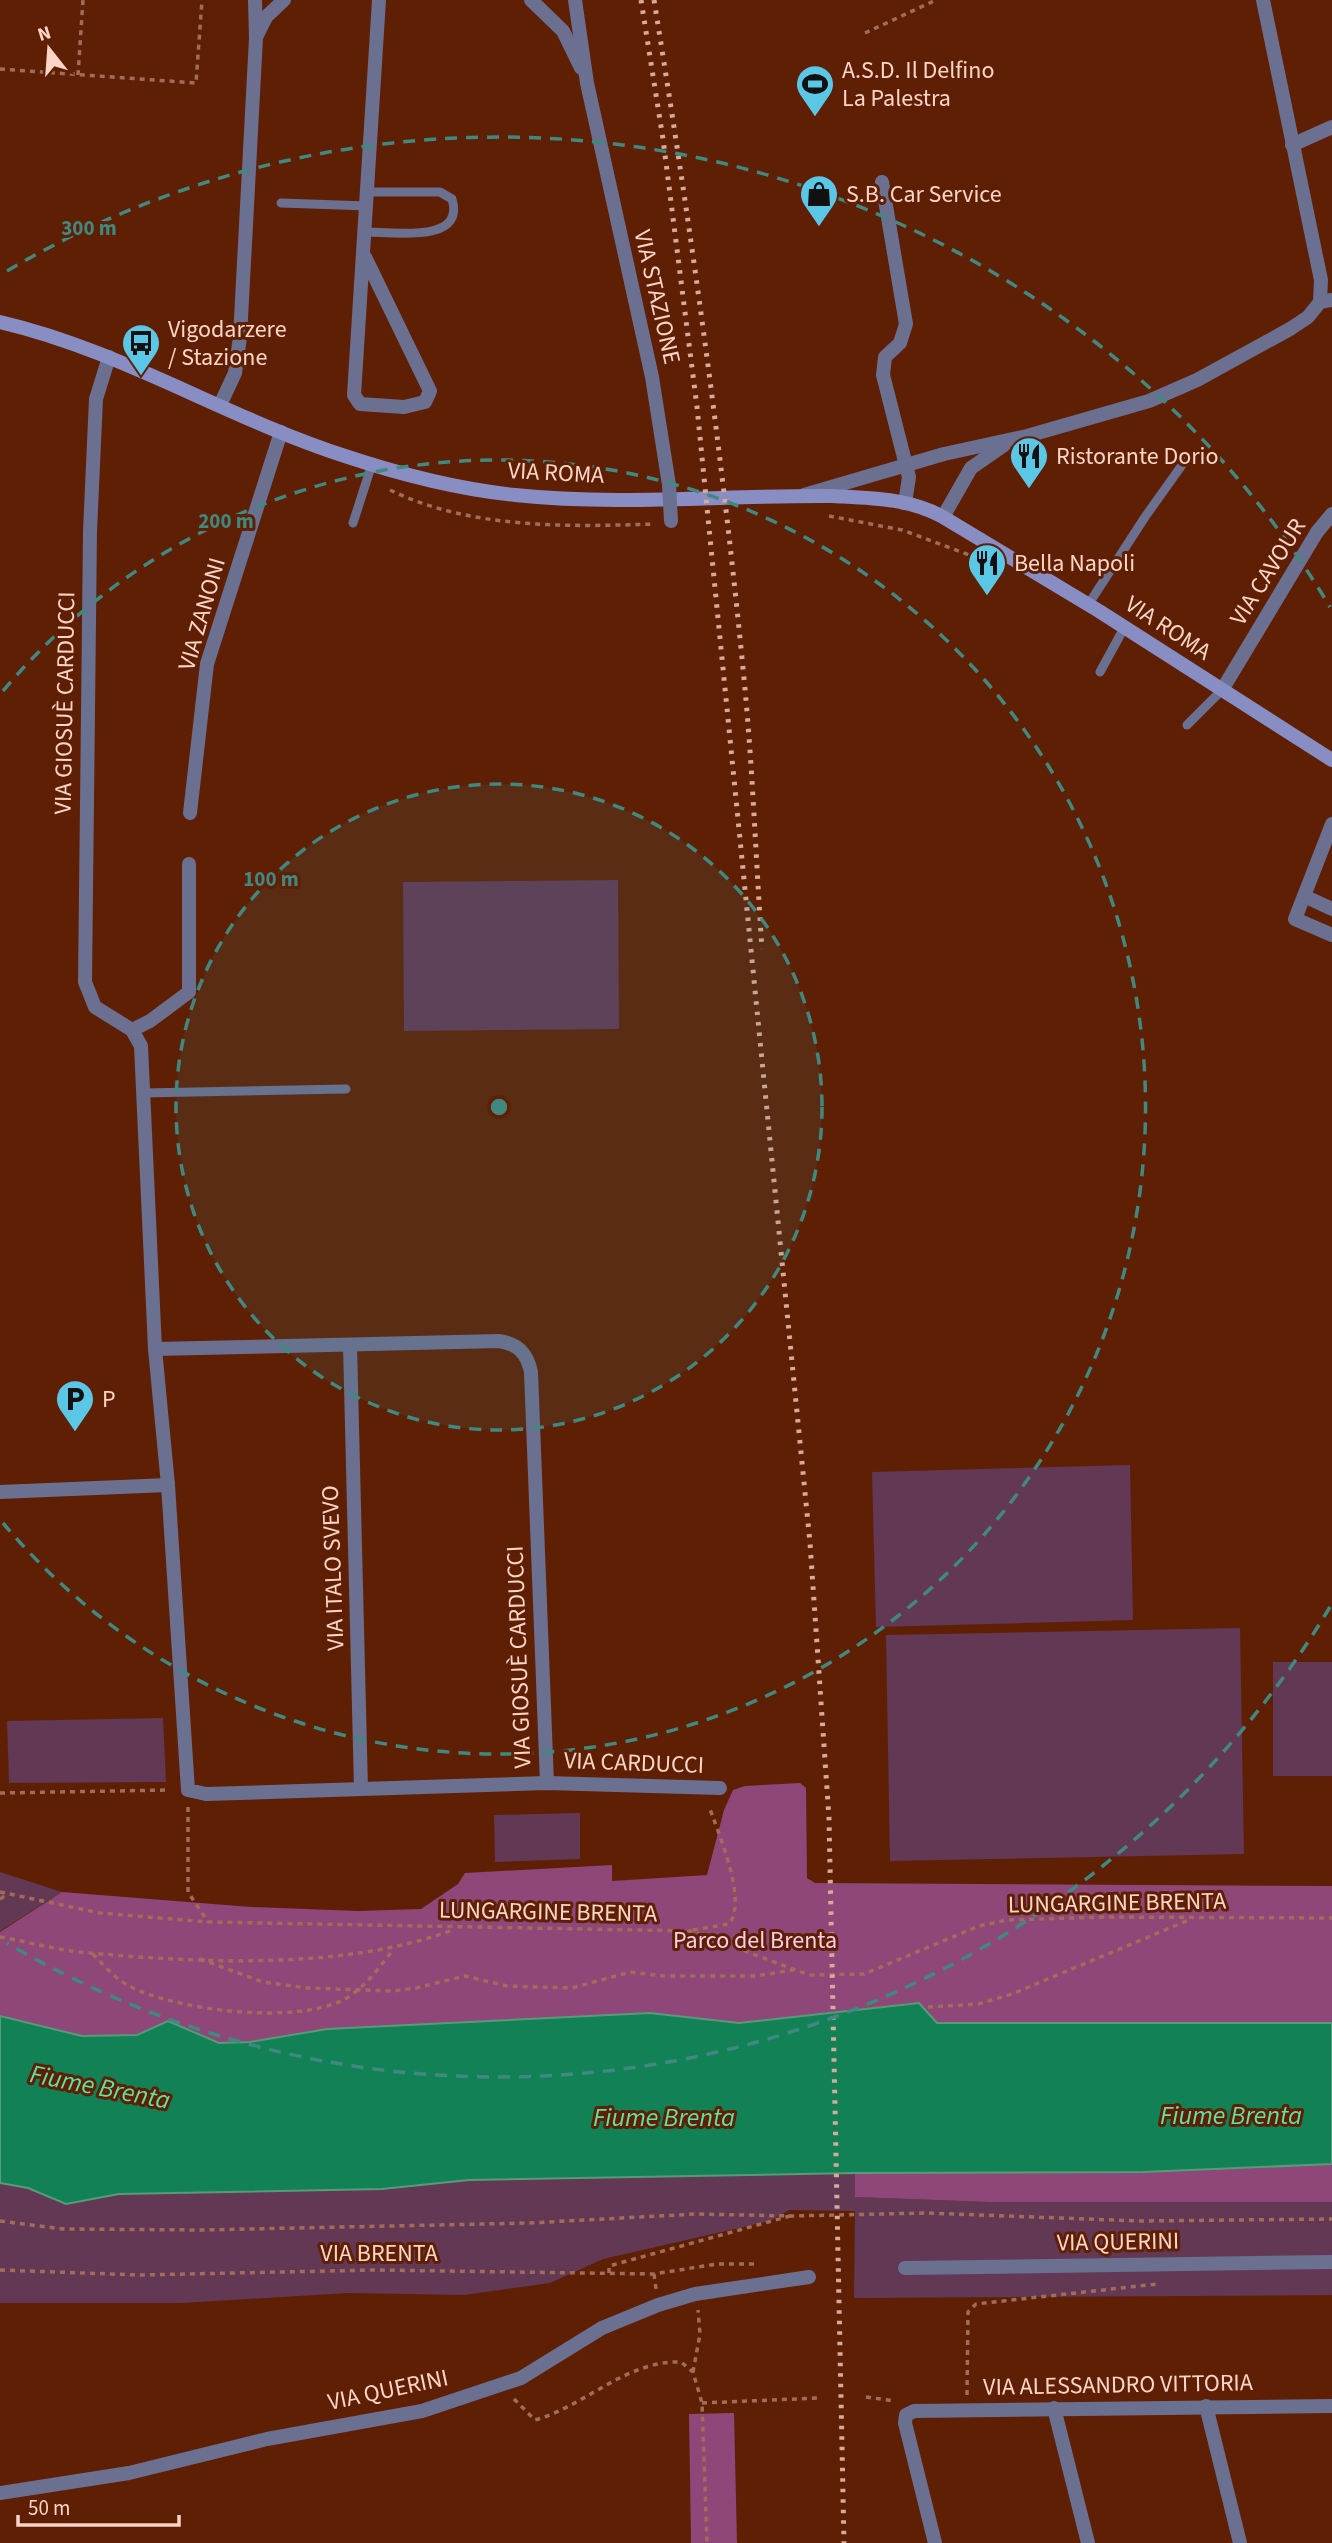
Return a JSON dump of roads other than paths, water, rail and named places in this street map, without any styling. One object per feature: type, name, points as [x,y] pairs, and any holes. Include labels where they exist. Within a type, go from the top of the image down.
[{"type":"main road","name":"VIA ROMA","points":[[0,322],[51,336],[109,357],[281,432],[372,464],[459,486],[541,498],[800,496],[871,498],[905,503],[943,517],[1125,628],[1331,760]]},
{"type":"street","points":[[220,405],[235,373],[240,337],[256,38],[255,0]]},
{"type":"street","points":[[256,38],[266,18],[284,0]]},
{"type":"street","points":[[365,257],[430,391],[425,402],[404,407],[360,404],[354,395],[360,274],[365,257],[379,0]]},
{"type":"street","name":"VIA STAZIONE","points":[[529,0],[543,0]]},
{"type":"street","name":"VIA STAZIONE","points":[[529,0],[563,31],[587,83]]},
{"type":"street","name":"VIA STAZIONE","points":[[576,0],[587,83],[652,377],[669,485],[671,522]]},
{"type":"street","points":[[800,496],[906,464],[977,445],[1013,440],[1149,401],[1198,380],[1308,317],[1326,301],[1263,0]]},
{"type":"street","points":[[1292,145],[1332,127]]},
{"type":"street","points":[[882,182],[906,324],[900,343],[885,357],[883,375],[909,477],[905,503]]},
{"type":"street","name":"VIA GIOSUÈ CARDUCCI","points":[[109,357],[96,399],[90,531],[85,982],[95,1007],[132,1030]]},
{"type":"street","name":"VIA ZANONI","points":[[190,813],[207,664],[281,432]]},
{"type":"street","points":[[943,517],[971,468],[982,457],[1013,440]]},
{"type":"street","name":"VIA CAVOUR","points":[[1222,690],[1317,532],[1332,514]]},
{"type":"street","points":[[1332,824],[1296,919],[1332,935]]},
{"type":"street","points":[[0,1492],[168,1485],[155,1349],[141,1046],[132,1030],[150,1021],[189,992],[189,864]]},
{"type":"street","points":[[1304,897],[1332,909]]},
{"type":"street","name":"VIA GIOSUÈ CARDUCCI","points":[[155,1349],[499,1341],[519,1348],[529,1362],[547,1783],[206,1794],[188,1790],[168,1485]]},
{"type":"street","name":"VIA ITALO SVEVO","points":[[350,1345],[361,1789]]},
{"type":"street","name":"VIA CARDUCCI","points":[[547,1783],[720,1788]]},
{"type":"street","name":"VIA QUERINI","points":[[905,2268],[1332,2262]]},
{"type":"street","name":"VIA QUERINI","points":[[0,2493],[106,2478],[267,2439],[422,2411],[508,2380],[521,2378],[602,2328],[695,2294],[809,2277]]},
{"type":"street","points":[[1206,2406],[1240,2543]]},
{"type":"street","name":"VIA ALESSANDRO VITTORIA","points":[[935,2543],[905,2423],[906,2415],[914,2411],[1332,2406]]},
{"type":"street","points":[[1054,2408],[1088,2543]]},
{"type":"lane","points":[[281,203],[440,192],[452,199],[454,215],[449,224],[429,233],[366,232]]},
{"type":"lane","points":[[1088,605],[1144,517],[1187,458]]},
{"type":"lane","points":[[353,523],[372,464]]},
{"type":"lane","points":[[1100,672],[1125,628]]},
{"type":"lane","points":[[1186,725],[1222,690]]},
{"type":"lane","points":[[143,1093],[346,1089]]},
{"type":"water","name":"Fiume Brenta","points":[[919,2003],[937,2023],[1332,2023],[1332,2164],[1143,2172],[855,2173],[469,2180],[382,2189],[119,2194],[66,2204],[28,2188],[0,2183],[0,2016],[82,2036],[137,2035],[168,2021],[219,2043],[250,2042],[327,2029],[650,2013],[739,2023]]},
{"type":"railway","points":[[641,0],[663,139],[697,407],[810,1543],[829,1818],[844,2543]]},
{"type":"railway","points":[[654,0],[681,172],[727,516],[748,721],[762,949]]},
{"type":"place","name":"A.S.D. Il Delfino La Palestra","points":[[815,118]]},
{"type":"place","name":"S.B. Car Service","points":[[819,228]]},
{"type":"place","name":"Vigodarzere / Stazione","points":[[141,377]]},
{"type":"place","name":"Ristorante Dorio","points":[[1029,490]]},
{"type":"place","name":"Bella Napoli","points":[[987,597]]},
{"type":"place","name":"P","points":[[75,1433]]},
{"type":"park label","name":"Parco del Brenta","points":[[755,1940]]}]
